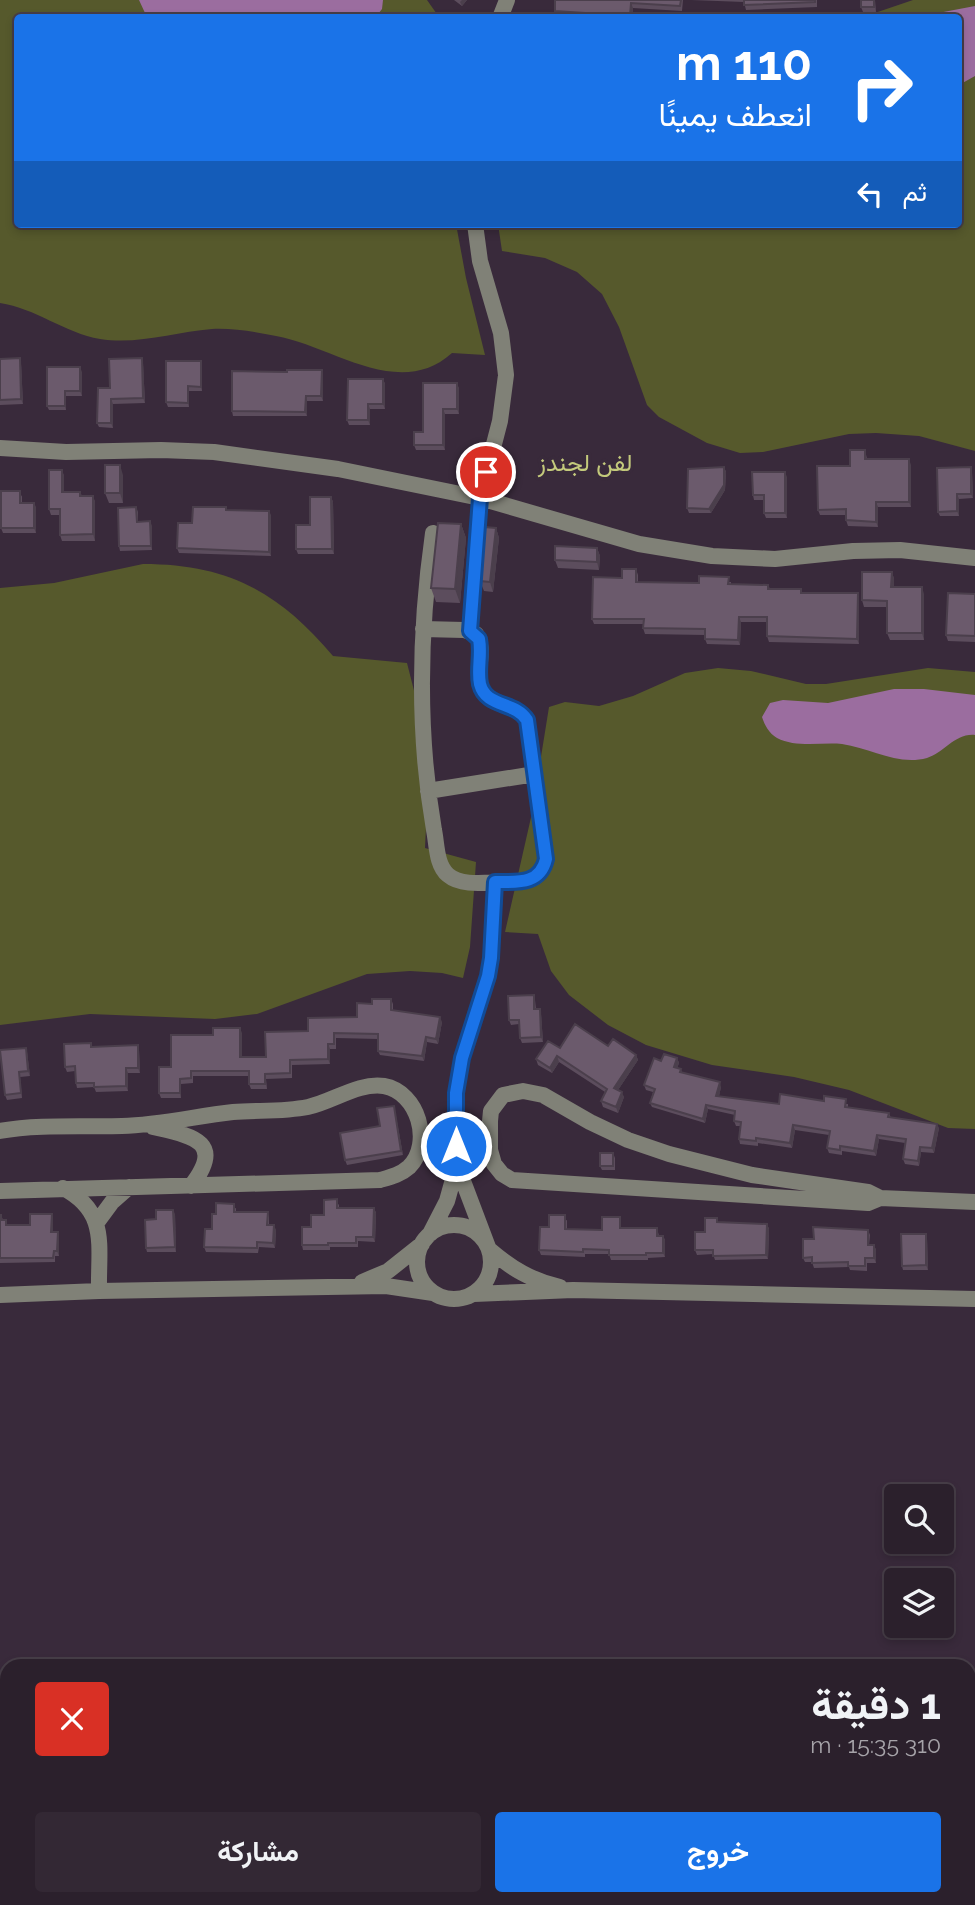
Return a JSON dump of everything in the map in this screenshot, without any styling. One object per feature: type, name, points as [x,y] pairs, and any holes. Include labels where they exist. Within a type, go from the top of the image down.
[{"type":"street","points":[[470,631],[480,498],[500,421],[506,376],[501,334],[480,261],[476,228]]},
{"type":"street","points":[[0,448],[66,452],[214,452],[338,469],[480,498],[639,544],[700,555],[775,559],[853,551],[900,550],[975,558]]},
{"type":"street","points":[[423,629],[470,631],[479,639],[479,674],[483,691],[495,703],[518,709],[527,720],[546,853],[542,872],[531,880],[464,882],[449,876],[443,870],[438,853],[428,791],[422,719],[423,629],[433,533]]},
{"type":"street","points":[[428,791],[535,774]]},
{"type":"street","points":[[433,1293],[421,1279],[417,1261],[447,1202],[457,1166],[456,1093],[462,1058],[488,976],[495,882]]},
{"type":"street","points":[[0,1178],[6,1191],[364,1181],[396,1176],[410,1166],[418,1152],[420,1135],[415,1109],[407,1098],[397,1090],[384,1086],[371,1086],[304,1108],[212,1115],[144,1125],[3,1133]]},
{"type":"street","points":[[880,1198],[868,1203],[512,1180],[502,1174],[494,1164],[489,1136],[491,1111],[503,1095],[533,1092],[628,1140],[669,1154],[752,1175],[868,1192],[880,1198],[975,1202]]},
{"type":"street","points":[[144,1125],[184,1134],[198,1141],[203,1148],[205,1164],[191,1186]]},
{"type":"street","points":[[457,1166],[489,1248],[491,1271],[485,1284],[474,1294]]},
{"type":"street","points":[[98,1221],[111,1202],[129,1186]]},
{"type":"street","points":[[63,1188],[84,1201],[98,1221],[99,1291]]},
{"type":"street","points":[[343,1287],[388,1271],[446,1226],[459,1225],[476,1232],[489,1248],[530,1278],[573,1290]]},
{"type":"street","points":[[0,1295],[386,1286],[433,1293],[453,1300],[474,1294],[573,1290],[975,1299]]},
{"type":"green space","points":[[0,0],[427,0],[437,14],[14,14],[14,228],[457,228],[485,355],[452,353],[431,366],[410,372],[387,371],[364,366],[297,341],[228,329],[142,339],[100,339],[0,303]]},
{"type":"green space","points":[[913,0],[975,0],[975,451],[919,436],[876,433],[849,434],[763,452],[740,453],[707,443],[659,417],[647,405],[619,327],[602,294],[577,272],[545,258],[502,251],[499,228],[962,228],[962,14],[872,14]]},
{"type":"green space","points":[[143,564],[201,569],[250,586],[292,615],[333,656],[407,663],[422,722],[428,785],[425,848],[476,862],[470,947],[463,978],[442,973],[410,971],[367,974],[257,1014],[215,1019],[90,1014],[0,1025],[0,588],[54,583]]},
{"type":"green space","points":[[718,668],[751,671],[806,684],[826,684],[928,668],[975,672],[975,1129],[948,1128],[849,1090],[794,1077],[712,1065],[646,1045],[608,1025],[569,995],[551,971],[538,934],[505,932],[532,813],[549,707],[565,702],[599,706],[633,696],[685,673]]},
{"type":"shaded area","points":[[139,0],[383,0],[378,14],[145,13]]},
{"type":"shaded area","points":[[975,6],[975,76],[962,83],[962,14],[933,14]]},
{"type":"shaded area","points":[[894,689],[924,689],[975,695],[975,735],[961,737],[927,758],[905,760],[842,744],[801,744],[784,741],[772,734],[762,717],[770,703],[783,700],[828,703]]},
{"type":"building","points":[[555,0],[681,0],[680,6],[631,3],[630,14],[555,11]]},
{"type":"building","points":[[744,0],[815,0],[815,2],[744,5]]},
{"type":"building","points":[[861,0],[874,0],[874,7],[861,7]]},
{"type":"building","points":[[20,358],[21,399],[0,400],[0,359]]},
{"type":"building","points":[[142,358],[143,398],[111,399],[111,423],[97,423],[98,388],[110,388],[109,359]]},
{"type":"building","points":[[166,361],[201,361],[201,387],[188,386],[188,403],[166,402]]},
{"type":"building","points":[[47,367],[80,367],[80,391],[65,391],[65,406],[47,406]]},
{"type":"building","points":[[322,370],[321,396],[306,396],[305,412],[232,411],[232,371]]},
{"type":"building","points":[[348,379],[383,379],[383,404],[368,404],[368,420],[347,420]]},
{"type":"building","points":[[423,383],[457,383],[457,409],[443,409],[443,445],[414,445],[414,432],[423,432]]},
{"type":"building","points":[[850,450],[865,450],[865,459],[909,459],[909,502],[876,502],[876,522],[846,520],[846,509],[818,510],[817,466],[850,466]]},
{"type":"building","points":[[105,465],[120,465],[120,493],[105,493]]},
{"type":"building","points":[[724,467],[724,485],[709,509],[687,508],[688,469]]},
{"type":"building","points":[[971,467],[971,494],[957,494],[957,511],[938,512],[937,468]]},
{"type":"building","points":[[49,470],[62,470],[62,492],[80,492],[80,496],[93,496],[93,534],[60,535],[60,509],[49,509]]},
{"type":"building","points":[[752,472],[785,472],[785,513],[764,513],[764,495],[753,495]]},
{"type":"building","points":[[1,491],[20,491],[20,503],[34,503],[34,528],[1,528]]},
{"type":"building","points":[[310,497],[331,497],[332,549],[296,549],[296,525],[310,525]]},
{"type":"building","points":[[136,507],[137,522],[150,521],[151,546],[119,546],[118,508]]},
{"type":"building","points":[[193,507],[269,511],[269,552],[177,548],[178,523],[192,523]]},
{"type":"building","points":[[438,523],[461,524],[455,589],[431,588]]},
{"type":"building","points":[[484,527],[496,528],[490,582],[480,581]]},
{"type":"building","points":[[555,546],[597,548],[597,562],[555,560]]},
{"type":"building","points":[[622,569],[636,569],[636,582],[699,583],[699,576],[729,577],[728,584],[768,585],[768,589],[801,589],[801,593],[858,593],[857,639],[767,636],[767,617],[739,617],[738,640],[705,639],[705,629],[643,628],[644,619],[592,619],[593,577],[622,578]]},
{"type":"building","points":[[862,572],[892,572],[891,587],[922,587],[922,633],[887,633],[887,601],[862,600]]},
{"type":"building","points":[[948,593],[975,594],[975,636],[946,635]]},
{"type":"building","points":[[534,995],[534,1009],[540,1009],[541,1037],[520,1038],[519,1020],[509,1020],[508,996]]},
{"type":"building","points":[[372,999],[391,999],[391,1010],[440,1017],[436,1039],[426,1037],[422,1056],[378,1051],[378,1034],[334,1033],[334,1044],[328,1044],[328,1059],[290,1060],[290,1073],[265,1074],[265,1084],[249,1084],[249,1071],[191,1071],[191,1078],[180,1079],[180,1093],[159,1093],[159,1067],[171,1067],[171,1035],[213,1035],[213,1028],[240,1028],[240,1057],[266,1057],[265,1032],[308,1031],[308,1018],[357,1017],[357,1003],[372,1004]]},
{"type":"building","points":[[575,1024],[608,1046],[613,1039],[636,1055],[614,1088],[622,1092],[616,1107],[601,1101],[607,1089],[557,1056],[550,1068],[536,1059],[548,1041],[560,1048]]},
{"type":"building","points":[[91,1043],[91,1047],[138,1045],[138,1068],[126,1068],[126,1086],[94,1087],[94,1083],[76,1083],[75,1066],[65,1067],[64,1044]]},
{"type":"building","points":[[26,1048],[28,1071],[19,1072],[21,1093],[5,1095],[0,1050]]},
{"type":"building","points":[[664,1054],[677,1058],[674,1067],[681,1069],[680,1072],[720,1082],[716,1096],[779,1104],[780,1094],[824,1101],[824,1096],[846,1099],[845,1107],[937,1124],[932,1148],[920,1147],[918,1161],[903,1159],[906,1139],[877,1135],[874,1151],[840,1146],[840,1150],[827,1148],[830,1131],[793,1125],[790,1143],[756,1138],[756,1141],[739,1139],[741,1122],[734,1121],[735,1111],[706,1105],[703,1119],[650,1103],[655,1089],[644,1085],[654,1058],[661,1061]]},
{"type":"building","points":[[394,1106],[401,1151],[345,1160],[340,1133],[380,1126],[377,1108]]},
{"type":"building","points":[[600,1153],[613,1153],[613,1166],[600,1166]]},
{"type":"building","points":[[337,1199],[337,1208],[374,1208],[373,1237],[356,1237],[356,1243],[302,1245],[302,1227],[311,1227],[311,1215],[324,1215],[324,1200]]},
{"type":"building","points":[[216,1203],[234,1204],[234,1212],[268,1212],[267,1225],[274,1225],[273,1243],[257,1242],[257,1248],[204,1247],[205,1229],[212,1229],[212,1214],[216,1214]]},
{"type":"building","points":[[156,1210],[173,1210],[175,1247],[146,1248],[145,1220],[156,1219]]},
{"type":"building","points":[[30,1214],[52,1214],[51,1232],[58,1232],[57,1251],[54,1251],[53,1258],[0,1258],[0,1215],[1,1220],[6,1220],[6,1225],[30,1225]]},
{"type":"building","points":[[549,1215],[565,1215],[565,1229],[602,1230],[602,1217],[620,1217],[620,1228],[657,1228],[657,1236],[663,1236],[663,1253],[609,1255],[609,1250],[539,1250],[540,1227],[549,1227]]},
{"type":"building","points":[[705,1218],[717,1218],[717,1222],[767,1224],[766,1255],[713,1256],[713,1250],[695,1250],[695,1232],[705,1232]]},
{"type":"building","points":[[813,1227],[868,1230],[868,1245],[874,1245],[874,1258],[865,1258],[865,1266],[848,1266],[848,1262],[812,1263],[812,1257],[803,1258],[803,1239],[814,1239]]},
{"type":"building","points":[[901,1234],[926,1234],[926,1265],[902,1266]]},
{"type":"district","name":"لفن لجندز","points":[[585,463]]},
{"type":"route","points":[[456,1146],[456,1093],[462,1058],[488,976],[495,882],[531,880],[542,872],[546,859],[527,720],[518,709],[495,703],[483,691],[479,674],[479,639],[470,631],[480,498],[486,472]]}]
